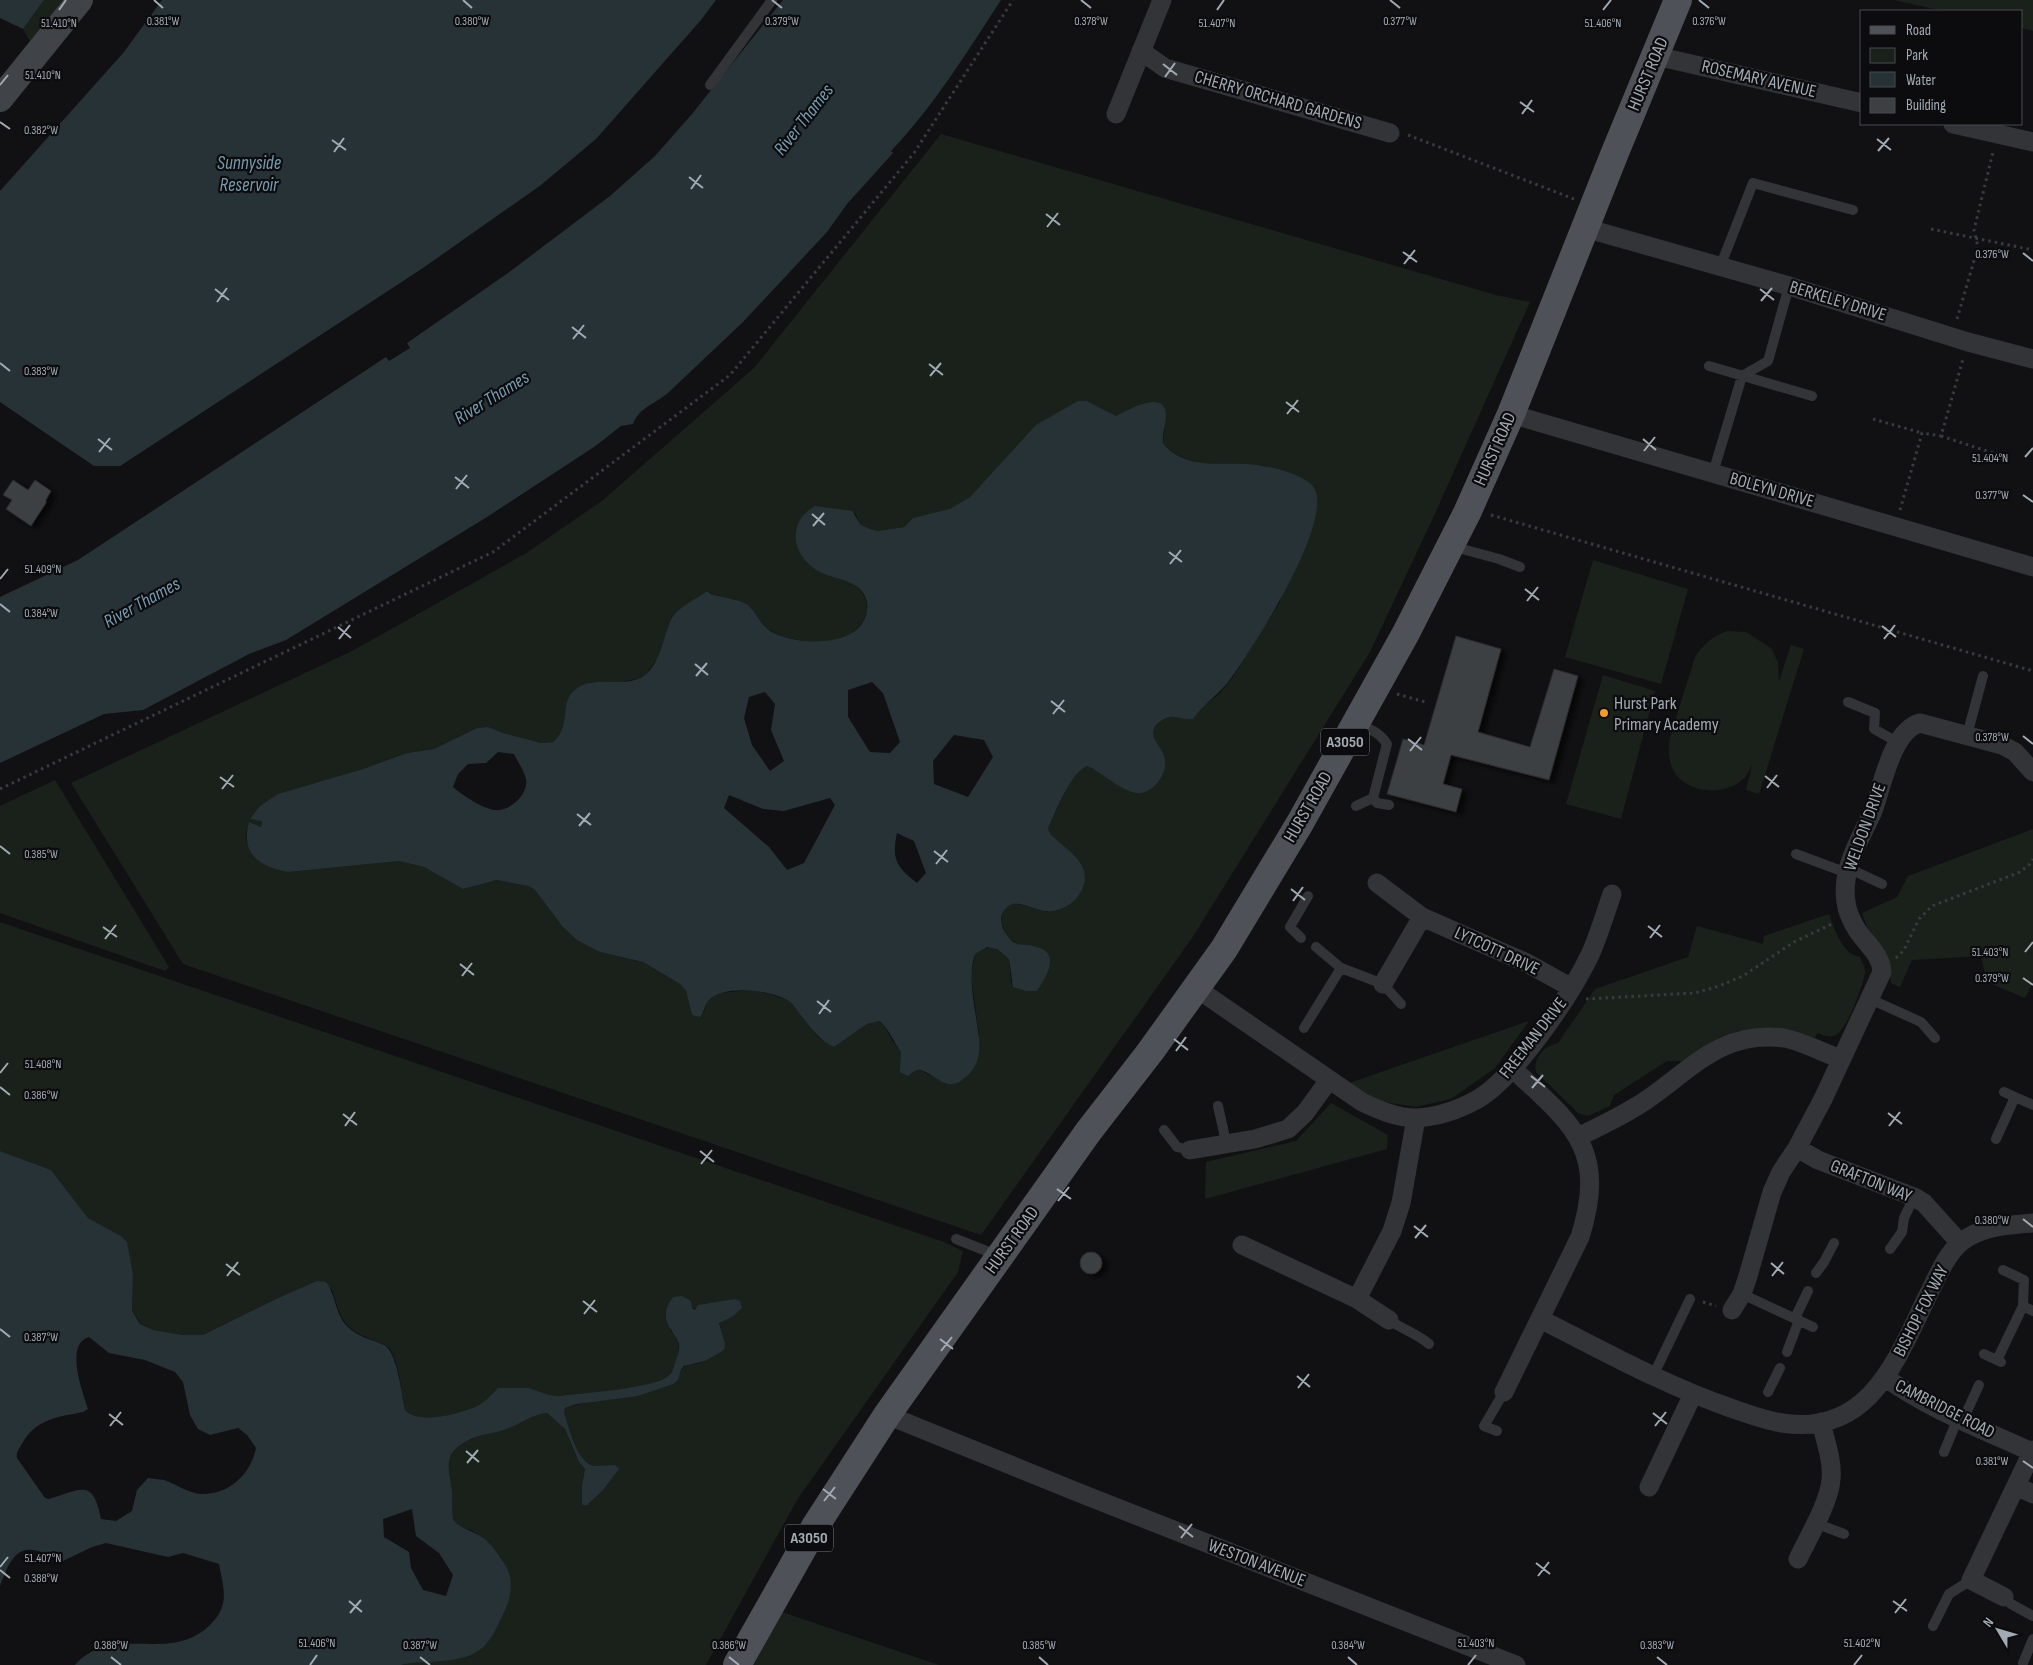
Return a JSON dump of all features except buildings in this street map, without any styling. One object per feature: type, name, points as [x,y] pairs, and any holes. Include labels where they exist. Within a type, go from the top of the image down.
[{"type":"main road","name":"HURST ROAD","points":[[887,1415],[1088,1132],[1150,1052],[1224,949],[1300,823],[1406,633],[1450,546],[1511,414],[1678,0]]},
{"type":"main road","name":"A3050","points":[[737,1665],[816,1525],[887,1415]]},
{"type":"street","points":[[0,99],[80,0]]},
{"type":"street","points":[[1116,114],[1162,0]]},
{"type":"street","name":"CHERRY ORCHARD GARDENS","points":[[1141,52],[1166,68],[1390,133]]},
{"type":"street","name":"ROSEMARY AVENUE","points":[[1656,56],[1860,103]]},
{"type":"street","points":[[1958,125],[2033,142]]},
{"type":"street","name":"BERKELEY DRIVE","points":[[1590,217],[1720,267],[1789,286],[1960,339],[2033,358]]},
{"type":"street","name":"BOLEYN DRIVE","points":[[1511,414],[2033,566]]},
{"type":"street","name":"WELDON DRIVE","points":[[1881,963],[1877,954],[1856,929],[1850,916],[1845,890],[1847,870],[1873,809],[1881,781],[1898,743],[1906,731],[1913,724],[1920,723],[2002,745],[2015,752],[2033,772]]},
{"type":"street","name":"LYTCOTT DRIVE","points":[[1377,883],[1422,917],[1527,963],[1568,993]]},
{"type":"street","name":"FREEMAN DRIVE","points":[[1196,988],[1362,1102],[1381,1111],[1416,1118],[1438,1115],[1480,1098],[1512,1068],[1535,1041],[1568,993],[1589,955],[1603,923],[1612,894]]},
{"type":"street","points":[[1383,984],[1422,917]]},
{"type":"street","points":[[1737,1302],[1772,1192],[1781,1172],[1797,1148],[1870,999],[1882,972],[1881,963]]},
{"type":"street","points":[[1578,1137],[1607,1124],[1645,1101],[1708,1054],[1733,1041],[1758,1037],[1785,1038],[1841,1059]]},
{"type":"street","points":[[1504,1392],[1580,1237],[1591,1194],[1587,1157],[1578,1137],[1557,1110],[1512,1068]]},
{"type":"street","points":[[1190,1150],[1226,1142],[1255,1139],[1288,1129],[1306,1114],[1329,1080]]},
{"type":"street","points":[[1357,1299],[1392,1231],[1401,1203],[1416,1118]]},
{"type":"street","name":"GRAFTON WAY","points":[[1797,1148],[1818,1160],[1924,1203],[1960,1243]]},
{"type":"street","name":"BISHOP FOX WAY","points":[[1540,1319],[1693,1394],[1754,1416],[1782,1423],[1821,1422],[1837,1417],[1858,1406],[1886,1378],[1941,1268],[1960,1243],[1973,1234],[1989,1228],[2033,1223]]},
{"type":"street","points":[[1242,1244],[1357,1299],[1389,1320]]},
{"type":"street","name":"CAMBRIDGE ROAD","points":[[1886,1378],[1897,1386],[1961,1419],[2032,1451],[1970,1580]]},
{"type":"street","points":[[1649,1487],[1693,1394]]},
{"type":"street","name":"WESTON AVENUE","points":[[887,1415],[1516,1665]]},
{"type":"street","points":[[1798,1558],[1815,1523],[1831,1480],[1831,1468],[1821,1422]]},
{"type":"street","points":[[2016,1486],[2033,1494]]},
{"type":"street","points":[[1970,1580],[2004,1597]]},
{"type":"lane","points":[[710,85],[772,0]]},
{"type":"lane","points":[[1720,267],[1753,183],[1853,210]]},
{"type":"lane","points":[[1713,473],[1742,376],[1768,361],[1789,286]]},
{"type":"lane","points":[[1709,366],[1812,396]]},
{"type":"lane","points":[[1450,546],[1520,567]]},
{"type":"lane","points":[[1967,735],[1983,676]]},
{"type":"lane","points":[[1848,702],[1875,713],[1874,729],[1898,743]]},
{"type":"lane","points":[[1354,725],[1370,728],[1381,736],[1387,744],[1373,798]]},
{"type":"lane","points":[[1373,798],[1378,803],[1389,805]]},
{"type":"lane","points":[[1356,806],[1373,798]]},
{"type":"lane","points":[[1796,854],[1847,870],[1882,884]]},
{"type":"lane","points":[[1301,938],[1290,927],[1308,896]]},
{"type":"lane","points":[[1316,947],[1341,968],[1383,984],[1401,1004]]},
{"type":"lane","points":[[1304,1028],[1341,968]]},
{"type":"lane","points":[[1870,999],[1921,1022],[1935,1038]]},
{"type":"lane","points":[[2004,1092],[2033,1105]]},
{"type":"lane","points":[[1996,1139],[2015,1097]]},
{"type":"lane","points":[[1218,1106],[1226,1142]]},
{"type":"lane","points":[[1164,1130],[1177,1147],[1190,1150]]},
{"type":"lane","points":[[1890,1249],[1902,1232],[1904,1218],[1914,1198]]},
{"type":"lane","points":[[956,1239],[1000,1256]]},
{"type":"lane","points":[[1816,1273],[1834,1243]]},
{"type":"lane","points":[[1984,1354],[2000,1361],[2028,1308],[2024,1280],[2003,1270]]},
{"type":"lane","points":[[1787,1352],[1808,1291]]},
{"type":"lane","points":[[1653,1376],[1690,1299]]},
{"type":"lane","points":[[1737,1302],[1797,1319],[1814,1327]]},
{"type":"lane","points":[[1389,1320],[1403,1330],[1422,1337],[1430,1344]]},
{"type":"lane","points":[[1768,1392],[1780,1368]]},
{"type":"lane","points":[[1944,1452],[1979,1385]]},
{"type":"lane","points":[[1496,1431],[1484,1426],[1504,1392]]},
{"type":"lane","points":[[1815,1523],[1844,1534]]},
{"type":"lane","points":[[1933,1626],[1949,1594],[1970,1580]]},
{"type":"lane","points":[[2004,1597],[2011,1604],[2033,1616]]},
{"type":"lane","points":[[2022,1663],[2033,1639]]},
{"type":"path","points":[[0,789],[493,552],[730,375],[914,153],[1013,0]]},
{"type":"path","points":[[1390,133],[1406,134],[1590,217]]},
{"type":"path","points":[[1941,436],[1978,247],[1974,230],[1998,134]]},
{"type":"path","points":[[1931,229],[2033,250]]},
{"type":"path","points":[[1873,419],[1922,433],[1941,436],[1996,454]]},
{"type":"path","points":[[1896,525],[1922,433]]},
{"type":"path","points":[[1491,515],[2033,672]]},
{"type":"path","points":[[1395,693],[1425,702]]},
{"type":"path","points":[[1881,963],[1896,958],[1904,950],[1919,919],[1932,906],[2020,872],[2033,859]]},
{"type":"path","points":[[1568,993],[1601,998],[1695,993],[1744,976],[1794,942],[1850,916]]},
{"type":"path","points":[[1690,1299],[1737,1302]]},
{"type":"green space","points":[[44,0],[67,0],[33,47],[23,29]]},
{"type":"green space","points":[[1893,0],[2033,0],[2033,31],[2023,28],[2023,10],[1939,10]]},
{"type":"green space","points":[[941,134],[1496,295],[1530,302],[1433,518],[1370,652],[1192,938],[981,1235],[183,964],[71,783],[352,651],[528,552],[603,500],[754,368]],"holes":[[[1087,401],[1116,416],[1149,402],[1166,414],[1163,443],[1172,452],[1196,462],[1266,466],[1280,602],[1232,678],[1219,694],[1202,707],[1193,719],[1170,716],[1163,719],[1157,725],[1153,735],[1163,753],[1094,770],[1087,766],[1074,777],[1048,829],[1051,835],[1048,912],[1014,904],[1007,906],[1002,914],[1003,926],[1013,941],[1022,945],[1039,947],[1011,984],[1009,959],[993,948],[986,948],[975,954],[971,975],[979,1035],[943,1082],[920,1070],[915,1070],[893,1042],[880,1021],[867,1024],[834,1047],[819,1038],[790,1001],[770,994],[752,990],[718,993],[707,1001],[704,1012],[692,1015],[686,991],[680,984],[643,962],[600,952],[562,926],[535,890],[528,886],[497,880],[463,889],[424,867],[399,861],[288,872],[247,843],[246,834],[249,822],[261,827],[262,820],[250,819],[360,770],[407,753],[434,749],[477,728],[488,727],[541,743],[553,742],[563,728],[568,699],[590,682],[620,682],[637,679],[646,674],[657,659],[672,616],[707,591],[746,604],[767,628],[779,635],[816,642],[829,641],[852,633],[860,625],[866,614],[867,603],[864,596],[857,587],[821,573],[855,513],[861,525],[870,530],[878,531],[904,527],[913,518],[950,510],[970,497]]]},
{"type":"green space","points":[[1593,560],[1688,589],[1661,684],[1565,657]]},
{"type":"green space","points":[[1727,631],[1746,632],[1771,648],[1778,662],[1779,681],[1791,645],[1804,649],[1759,794],[1746,790],[1752,766],[1746,776],[1731,787],[1704,790],[1686,784],[1679,778],[1675,774],[1670,759],[1670,737],[1695,657],[1709,641]]},
{"type":"green space","points":[[1603,675],[1655,691],[1621,819],[1566,804]]},
{"type":"green space","points":[[55,780],[169,967],[165,971],[0,913],[0,806]]},
{"type":"green space","points":[[2033,829],[2033,983],[2025,998],[1987,982],[1981,956],[1912,960],[1900,987],[1891,983],[1887,954],[1868,929],[1862,913],[1897,897],[1908,876]]},
{"type":"green space","points":[[1829,914],[1840,940],[1848,951],[1860,957],[1865,972],[1850,1016],[1836,1035],[1829,1036],[1817,1033],[1815,1038],[1780,1028],[1762,1028],[1735,1032],[1720,1037],[1685,1061],[1667,1061],[1614,1095],[1610,1106],[1588,1116],[1578,1113],[1536,1072],[1538,1057],[1548,1047],[1558,1043],[1595,989],[1688,957],[1697,926],[1763,944],[1764,936]]},
{"type":"green space","points":[[0,922],[944,1242],[963,1251],[958,1272],[797,1500],[706,1665],[401,1665],[409,1662],[443,1661],[510,1576],[504,1563],[487,1541],[473,1531],[457,1524],[453,1519],[449,1461],[454,1451],[465,1442],[474,1438],[507,1429],[531,1417],[547,1413],[565,1429],[579,1462],[585,1469],[582,1485],[615,1465],[595,1466],[583,1459],[571,1435],[564,1412],[565,1408],[678,1380],[684,1367],[707,1360],[725,1343],[719,1322],[732,1317],[692,1308],[670,1329],[678,1341],[678,1355],[675,1366],[670,1374],[658,1381],[631,1388],[558,1396],[529,1388],[498,1388],[477,1406],[439,1417],[420,1417],[405,1410],[398,1370],[390,1349],[363,1336],[344,1321],[332,1289],[274,1300],[203,1335],[183,1335],[153,1330],[141,1324],[132,1311],[133,1275],[121,1236],[88,1218],[51,1170],[0,1151]]},
{"type":"green space","points":[[1529,1021],[1495,1068],[1451,1099],[1416,1107],[1372,1100],[1349,1083]]},
{"type":"green space","points":[[1331,1103],[1388,1135],[1387,1149],[1205,1199],[1206,1162],[1296,1141]]},
{"type":"green space","points":[[782,1612],[939,1665],[753,1665]]},
{"type":"water","points":[[0,0],[44,0],[23,29],[0,18]]},
{"type":"water","name":"Sunnyside Reservoir","points":[[162,0],[716,0],[701,20],[596,139],[541,185],[423,268],[120,466],[94,466],[0,402],[0,191],[124,52]]},
{"type":"water","name":"River Thames","points":[[783,0],[1001,0],[963,59],[922,116],[891,151],[893,153],[847,204],[827,232],[743,322],[669,392],[644,409],[633,424],[621,426],[594,447],[487,517],[286,640],[249,654],[143,710],[104,714],[0,763],[0,597],[78,560],[386,357],[389,361],[410,348],[407,343],[508,273],[610,196],[655,156],[692,114]]},
{"type":"water","points":[[1078,401],[1087,401],[1116,416],[1136,406],[1153,402],[1159,403],[1164,407],[1166,415],[1163,443],[1180,457],[1211,464],[1252,464],[1282,470],[1302,478],[1314,488],[1317,505],[1313,528],[1288,584],[1272,614],[1231,678],[1193,719],[1168,717],[1155,727],[1153,734],[1155,741],[1162,751],[1165,761],[1164,771],[1156,784],[1146,792],[1133,792],[1087,766],[1074,777],[1069,785],[1048,829],[1051,835],[1079,861],[1085,876],[1084,885],[1074,901],[1059,909],[1046,911],[1013,904],[1002,913],[1002,927],[1012,941],[1017,944],[1045,950],[1049,955],[1050,961],[1047,973],[1037,991],[1026,991],[1013,987],[1009,959],[997,949],[987,947],[975,954],[972,982],[979,1052],[973,1069],[958,1082],[945,1083],[921,1070],[908,1076],[900,1072],[901,1052],[880,1021],[867,1024],[834,1047],[819,1037],[790,1002],[771,994],[748,990],[725,992],[709,1000],[700,1017],[692,1015],[686,991],[680,984],[643,962],[600,952],[577,940],[562,926],[535,890],[528,886],[497,880],[463,889],[424,867],[399,861],[288,872],[261,862],[250,851],[247,843],[249,822],[261,827],[262,821],[250,819],[260,806],[278,794],[360,770],[407,753],[434,749],[477,728],[488,727],[541,743],[553,742],[559,736],[562,729],[566,704],[571,694],[579,687],[588,683],[628,681],[638,679],[646,674],[657,659],[672,617],[684,606],[707,591],[711,594],[745,603],[770,631],[780,636],[806,641],[821,641],[847,636],[857,629],[864,620],[867,602],[863,593],[856,586],[818,571],[803,557],[797,545],[796,532],[798,523],[805,514],[815,506],[852,511],[861,525],[878,531],[904,527],[913,518],[950,509],[970,497],[1036,425]],"holes":[[[872,682],[883,693],[900,742],[890,753],[870,752],[848,717],[848,690]],[[765,692],[775,704],[771,730],[784,761],[770,771],[752,745],[744,718],[749,697]],[[954,735],[984,740],[993,757],[968,797],[934,784],[933,761]],[[498,752],[514,754],[525,776],[526,785],[521,796],[512,805],[500,810],[489,809],[472,801],[453,787],[458,774],[468,764],[486,763]],[[729,795],[763,809],[784,811],[830,798],[835,805],[804,863],[787,870],[769,847],[724,808]],[[897,833],[914,841],[926,873],[917,883],[900,867],[895,856]]]},
{"type":"water","points":[[0,1151],[51,1170],[88,1218],[121,1236],[127,1242],[133,1275],[132,1311],[140,1324],[153,1330],[183,1335],[203,1335],[317,1281],[326,1282],[340,1316],[347,1326],[360,1335],[389,1349],[396,1364],[405,1410],[420,1417],[439,1417],[469,1409],[482,1403],[498,1388],[529,1388],[558,1396],[646,1385],[658,1381],[671,1374],[679,1350],[678,1341],[669,1327],[666,1318],[666,1310],[673,1297],[682,1296],[691,1301],[692,1308],[695,1310],[698,1305],[735,1299],[740,1301],[742,1308],[732,1317],[719,1323],[725,1343],[724,1350],[705,1361],[684,1366],[678,1380],[673,1384],[638,1396],[577,1404],[565,1408],[564,1412],[571,1435],[583,1459],[595,1466],[615,1465],[619,1469],[603,1490],[587,1505],[582,1503],[582,1485],[585,1469],[579,1462],[565,1429],[547,1413],[531,1417],[507,1429],[473,1438],[454,1451],[449,1461],[453,1519],[459,1525],[481,1536],[490,1544],[507,1568],[511,1580],[507,1604],[500,1622],[483,1647],[467,1657],[401,1665],[75,1665],[90,1653],[106,1646],[177,1642],[194,1636],[210,1625],[221,1611],[223,1604],[224,1589],[219,1564],[183,1553],[168,1557],[106,1543],[92,1547],[63,1561],[39,1551],[30,1550],[22,1551],[16,1555],[5,1572],[0,1586]],"holes":[[[89,1337],[109,1353],[145,1360],[175,1372],[183,1382],[190,1415],[198,1429],[210,1435],[238,1428],[247,1435],[256,1448],[244,1474],[229,1487],[221,1491],[201,1494],[164,1480],[148,1478],[137,1490],[132,1511],[116,1521],[101,1519],[94,1497],[90,1492],[84,1490],[70,1492],[49,1499],[45,1498],[17,1458],[17,1452],[27,1436],[40,1424],[88,1409],[77,1370],[76,1359],[82,1341]],[[412,1509],[416,1536],[439,1553],[453,1575],[446,1596],[423,1590],[411,1568],[409,1552],[384,1537],[383,1519]]]},
{"type":"place","name":"Hurst Park Primary Academy","points":[[1604,713]]}]
